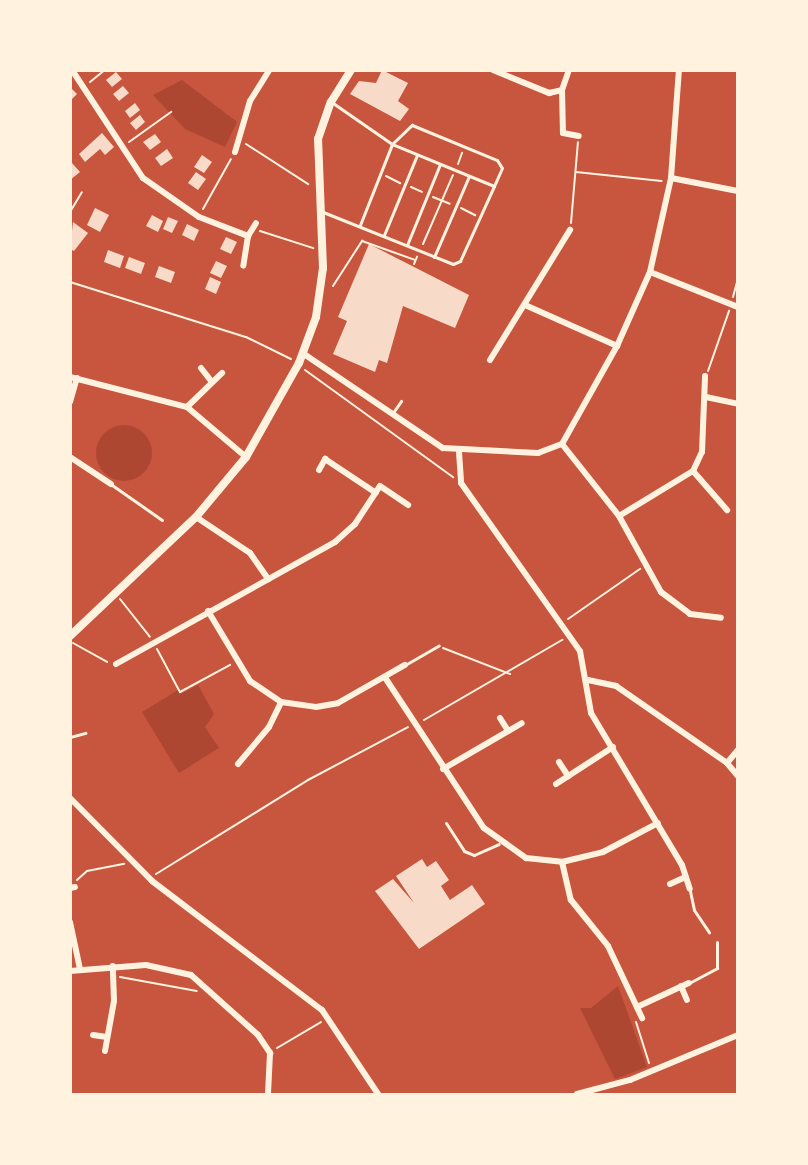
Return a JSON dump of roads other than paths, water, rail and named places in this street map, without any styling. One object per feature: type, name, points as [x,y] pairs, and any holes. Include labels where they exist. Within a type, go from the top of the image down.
[{"type":"street","points":[[72,70],[85,86],[143,178],[199,217],[249,234]]},
{"type":"street","points":[[235,152],[242,140],[250,101],[269,70]]},
{"type":"street","points":[[70,636],[196,517],[246,457],[304,354],[323,268],[318,140],[331,102],[351,70]]},
{"type":"street","points":[[493,70],[549,93],[562,90]]},
{"type":"street","points":[[569,70],[562,90],[563,133],[579,136]]},
{"type":"street","points":[[304,354],[422,438],[459,452],[538,453],[561,444],[617,346],[650,272],[671,178],[679,70]]},
{"type":"street","points":[[671,178],[738,191]]},
{"type":"street","points":[[243,266],[249,234],[256,223]]},
{"type":"street","points":[[490,360],[570,230]]},
{"type":"street","points":[[650,272],[734,306]]},
{"type":"street","points":[[525,305],[617,346]]},
{"type":"street","points":[[201,368],[211,381]]},
{"type":"street","points":[[187,407],[211,381],[222,373]]},
{"type":"street","points":[[620,516],[693,471],[702,452],[706,397],[705,376]]},
{"type":"street","points":[[70,402],[74,378],[187,407],[246,457]]},
{"type":"street","points":[[706,397],[738,404]]},
{"type":"street","points":[[561,444],[620,516],[661,592],[690,614],[721,618]]},
{"type":"street","points":[[459,452],[461,483],[580,651],[588,680],[591,713],[658,823],[690,889]]},
{"type":"street","points":[[70,458],[111,484]]},
{"type":"street","points":[[318,470],[325,459],[376,493]]},
{"type":"street","points":[[693,471],[727,510]]},
{"type":"street","points":[[116,664],[335,542],[380,486],[408,506]]},
{"type":"street","points":[[196,517],[250,553],[268,579]]},
{"type":"street","points":[[208,611],[250,681],[281,702],[316,707],[338,703],[386,679],[405,665]]},
{"type":"street","points":[[386,679],[443,769],[499,844],[537,862],[562,862],[603,852],[658,823]]},
{"type":"street","points":[[588,680],[616,686],[727,763],[738,776]]},
{"type":"street","points":[[238,764],[269,727],[281,702]]},
{"type":"street","points":[[500,718],[508,731]]},
{"type":"street","points":[[443,769],[522,723]]},
{"type":"street","points":[[556,784],[613,747]]},
{"type":"street","points":[[727,763],[738,750]]},
{"type":"street","points":[[559,762],[568,776]]},
{"type":"street","points":[[70,798],[149,878],[328,1019],[378,1095]]},
{"type":"street","points":[[562,862],[571,900],[608,946],[642,1018]]},
{"type":"street","points":[[670,884],[686,877]]},
{"type":"street","points":[[70,922],[80,969]]},
{"type":"street","points":[[105,1051],[114,976],[113,966]]},
{"type":"street","points":[[70,971],[113,966],[167,967],[207,986],[270,1053],[268,1095]]},
{"type":"street","points":[[637,1007],[689,983]]},
{"type":"street","points":[[681,987],[687,1000]]},
{"type":"street","points":[[93,1035],[107,1037]]},
{"type":"street","points":[[577,1095],[652,1071],[738,1035]]},
{"type":"lane","points":[[331,102],[392,144],[494,186]]},
{"type":"lane","points":[[320,212],[360,225],[434,257],[460,261],[502,168],[497,160],[412,125],[392,144],[360,225]]},
{"type":"lane","points":[[384,235],[417,155]]},
{"type":"lane","points":[[407,244],[440,164]]},
{"type":"lane","points":[[434,257],[469,176]]},
{"type":"lane","points":[[391,416],[401,401]]},
{"type":"lane","points":[[111,484],[162,520]]},
{"type":"lane","points":[[405,665],[439,645]]},
{"type":"lane","points":[[70,737],[85,733]]},
{"type":"lane","points":[[446,823],[464,851],[474,855],[499,844]]},
{"type":"lane","points":[[690,889],[694,910],[709,932]]},
{"type":"lane","points":[[689,983],[717,968],[717,942]]}]
